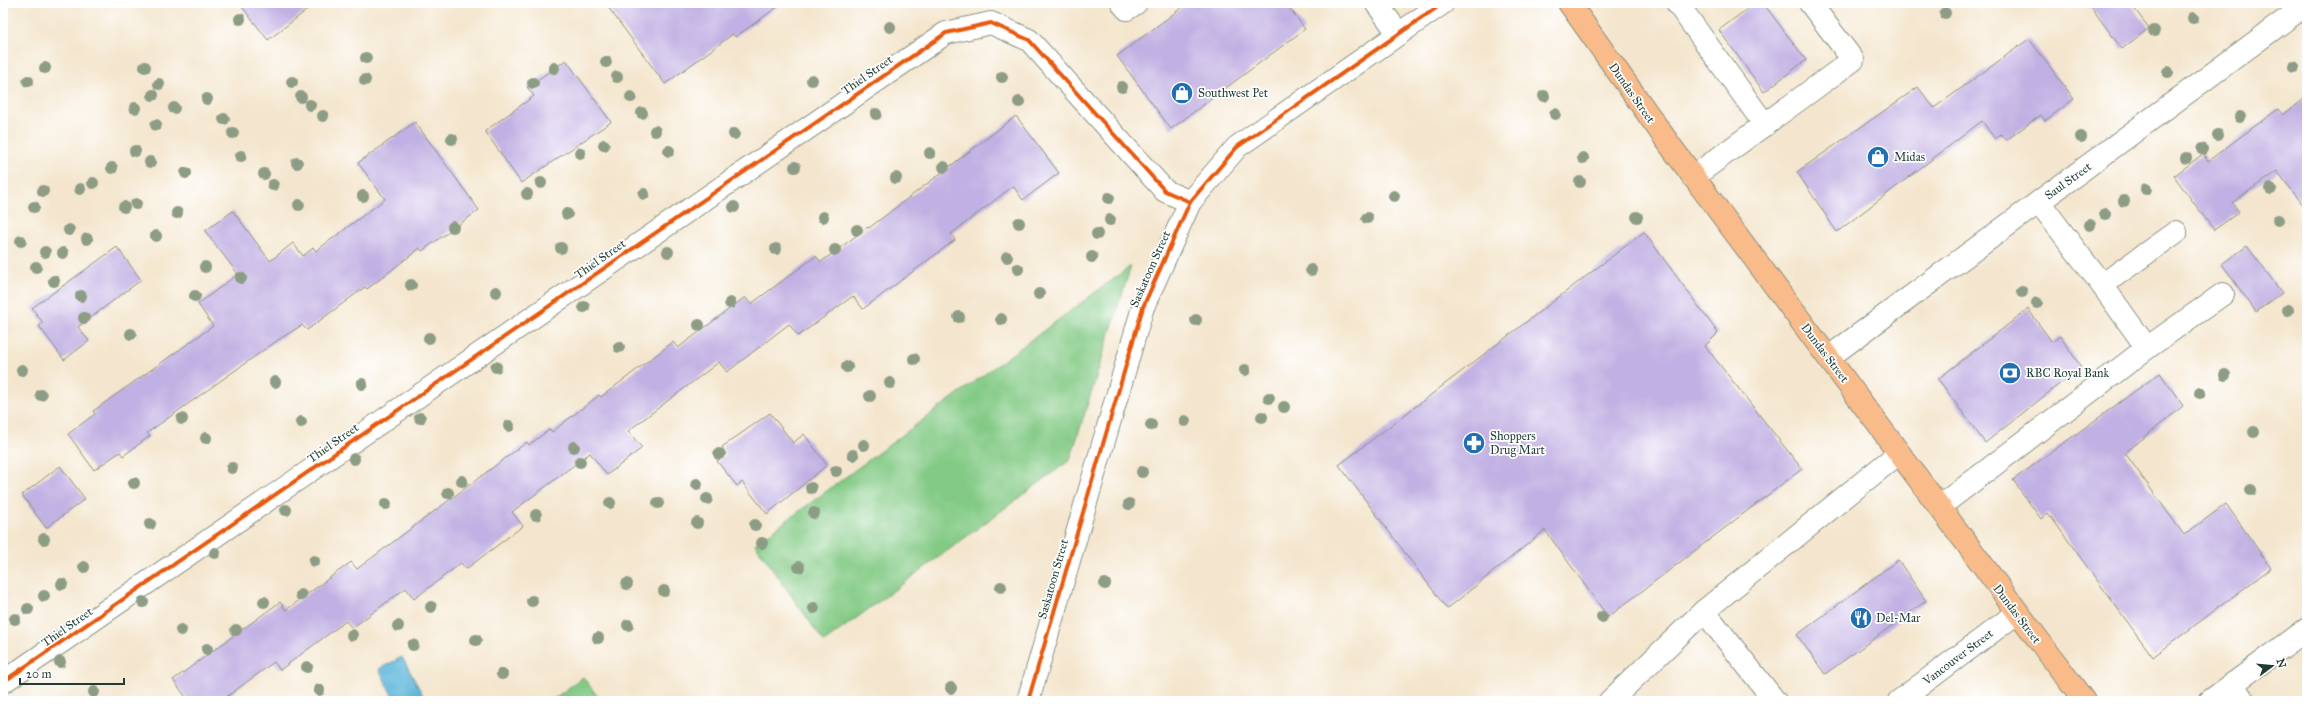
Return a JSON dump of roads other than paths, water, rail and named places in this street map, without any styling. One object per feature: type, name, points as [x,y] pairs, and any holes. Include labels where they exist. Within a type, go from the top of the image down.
[{"type":"main road","name":"Dundas Street","points":[[1569,3],[1693,177],[1829,357],[2017,613],[2084,701]]},
{"type":"street","points":[[1122,3],[1127,9],[1136,3]]},
{"type":"street","points":[[1376,3],[1399,34]]},
{"type":"street","name":"Saskatoon Street","points":[[1028,701],[1143,307],[1190,202],[1237,147],[1443,3]]},
{"type":"street","points":[[1676,3],[1765,125]]},
{"type":"street","points":[[1693,177],[1853,60],[1810,3]]},
{"type":"street","name":"Saul Street","points":[[1829,357],[2307,4]]},
{"type":"street","name":"Thiel Street","points":[[3,682],[946,33],[991,23],[1029,40],[1165,192],[1190,202]]},
{"type":"street","points":[[2039,202],[2102,285],[2147,348]]},
{"type":"street","points":[[2102,285],[2176,232]]},
{"type":"street","points":[[1939,507],[2147,348],[2223,294]]},
{"type":"street","points":[[1610,701],[1704,611],[1899,453]]},
{"type":"street","points":[[1704,611],[1775,701]]},
{"type":"street","name":"Vancouver Street","points":[[1900,701],[2017,613]]},
{"type":"street","points":[[2210,701],[2238,693],[2307,629]]},
{"type":"water","points":[[402,657],[426,701],[395,701],[379,669]]},
{"type":"place","name":"Southwest Pet","points":[[1182,93]]},
{"type":"place","name":"Midas","points":[[1878,157]]},
{"type":"place","name":"RBC Royal Bank","points":[[2010,373]]},
{"type":"place","name":"Shoppers Drug Mart","points":[[1474,443]]},
{"type":"place","name":"Del-Mar","points":[[1861,618]]}]
